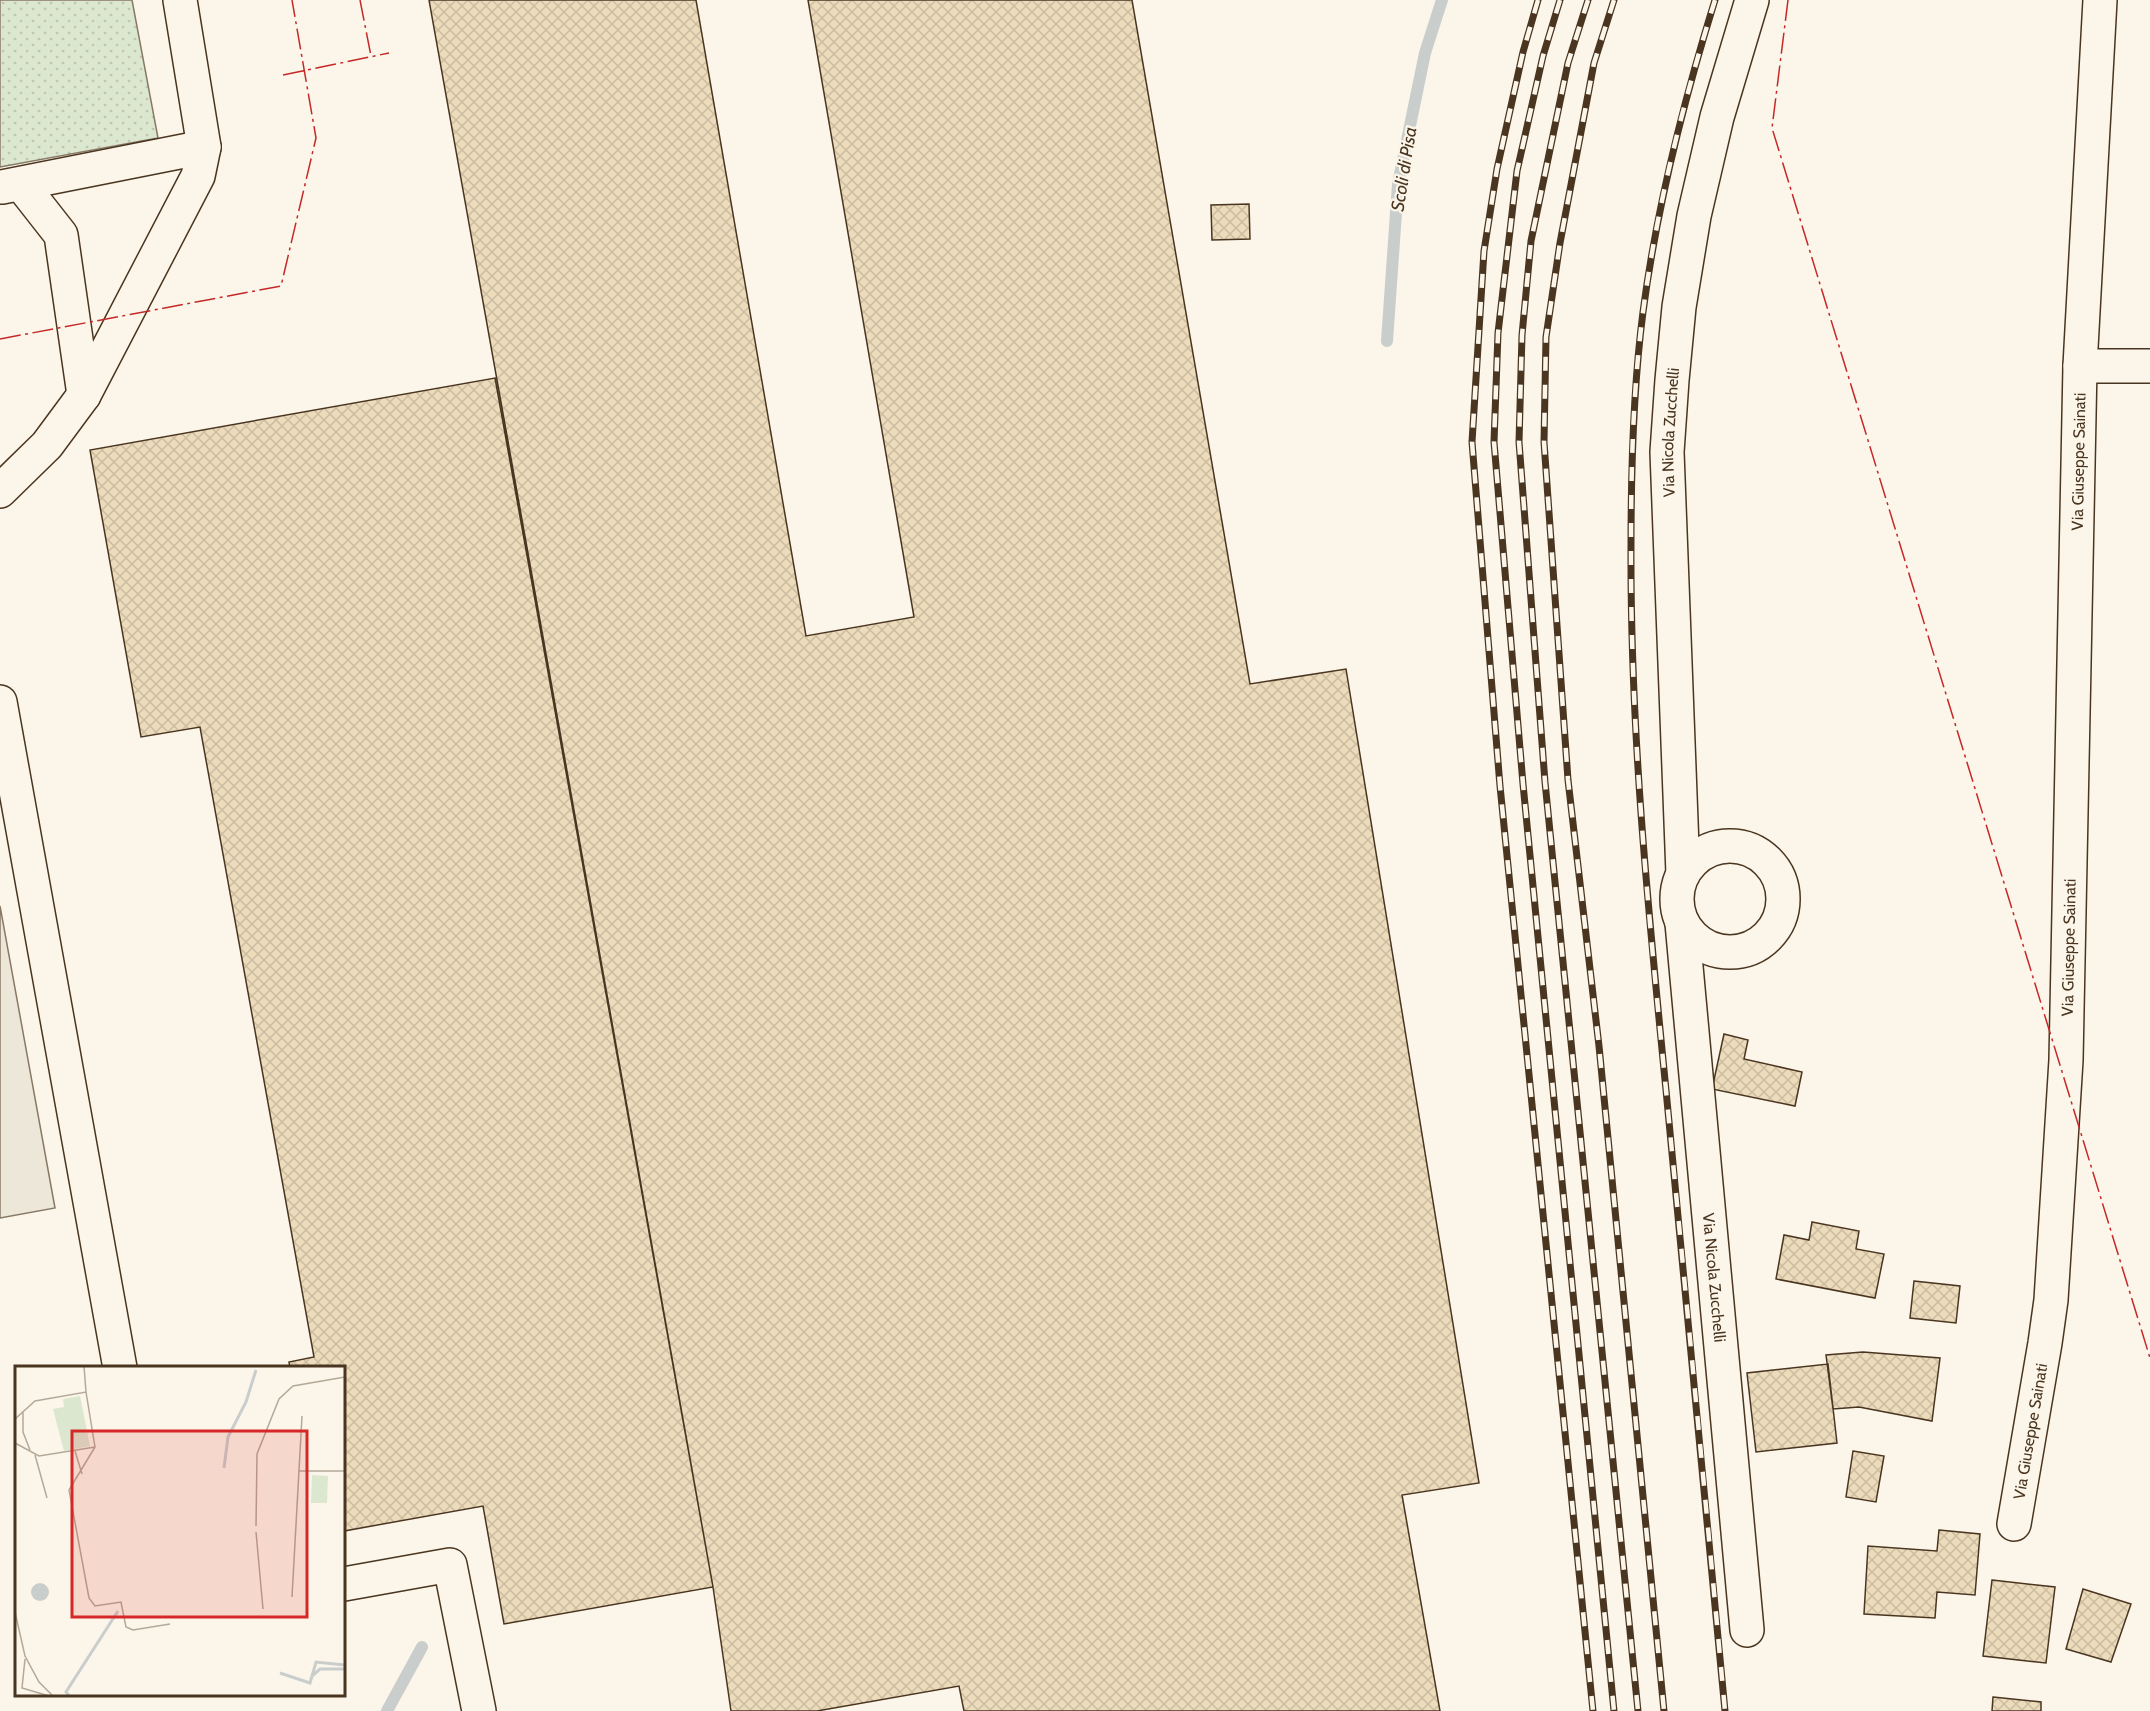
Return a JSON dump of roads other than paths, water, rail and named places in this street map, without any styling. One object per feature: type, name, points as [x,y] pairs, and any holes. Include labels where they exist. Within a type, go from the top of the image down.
[{"type":"street","points":[[0,491],[47,445],[84,395],[198,176],[204,147],[180,0]]},
{"type":"street","name":"Via Nicola Zucchelli","points":[[1748,1630],[1682,923],[1677,907],[1677,890],[1683,874],[1667,452],[1679,307],[1694,216],[1717,117],[1752,0]]},
{"type":"street","name":"Via Giuseppe Sainati","points":[[2014,1524],[2051,1300],[2066,1060],[2079,366],[2100,0]]},
{"type":"street","points":[[10,186],[204,147]]},
{"type":"street","points":[[10,186],[62,235],[84,395]]},
{"type":"street","points":[[2079,366],[2150,366]]},
{"type":"street","points":[[0,702],[120,1366]]},
{"type":"street","points":[[1682,923],[1692,937],[1707,947],[1723,952],[1740,952],[1756,946],[1770,936],[1779,921],[1784,904],[1783,885],[1775,868],[1762,856],[1745,848],[1726,845],[1708,849],[1693,860],[1683,874]]},
{"type":"street","points":[[345,1584],[450,1565],[479,1711]]},
{"type":"waterway","name":"Scoli di Pisa","points":[[1387,341],[1398,184],[1425,53],[1442,0]]},
{"type":"waterway","name":"Scoli di Pisa","points":[[387,1711],[422,1647]]},
{"type":"railway","points":[[1538,0],[1523,52],[1497,169],[1484,251],[1472,442],[1500,786],[1593,1711]]},
{"type":"railway","points":[[1560,0],[1543,56],[1517,171],[1498,333],[1494,442],[1523,784],[1614,1711]]},
{"type":"railway","points":[[1588,0],[1568,63],[1531,241],[1522,335],[1519,442],[1545,782],[1638,1711]]},
{"type":"railway","points":[[1614,0],[1594,63],[1560,243],[1546,337],[1544,442],[1568,780],[1599,1046],[1664,1711]]},
{"type":"railway","points":[[1715,0],[1672,154],[1663,193],[1643,312],[1632,457],[1631,614],[1637,750],[1647,886],[1725,1711]]}]
